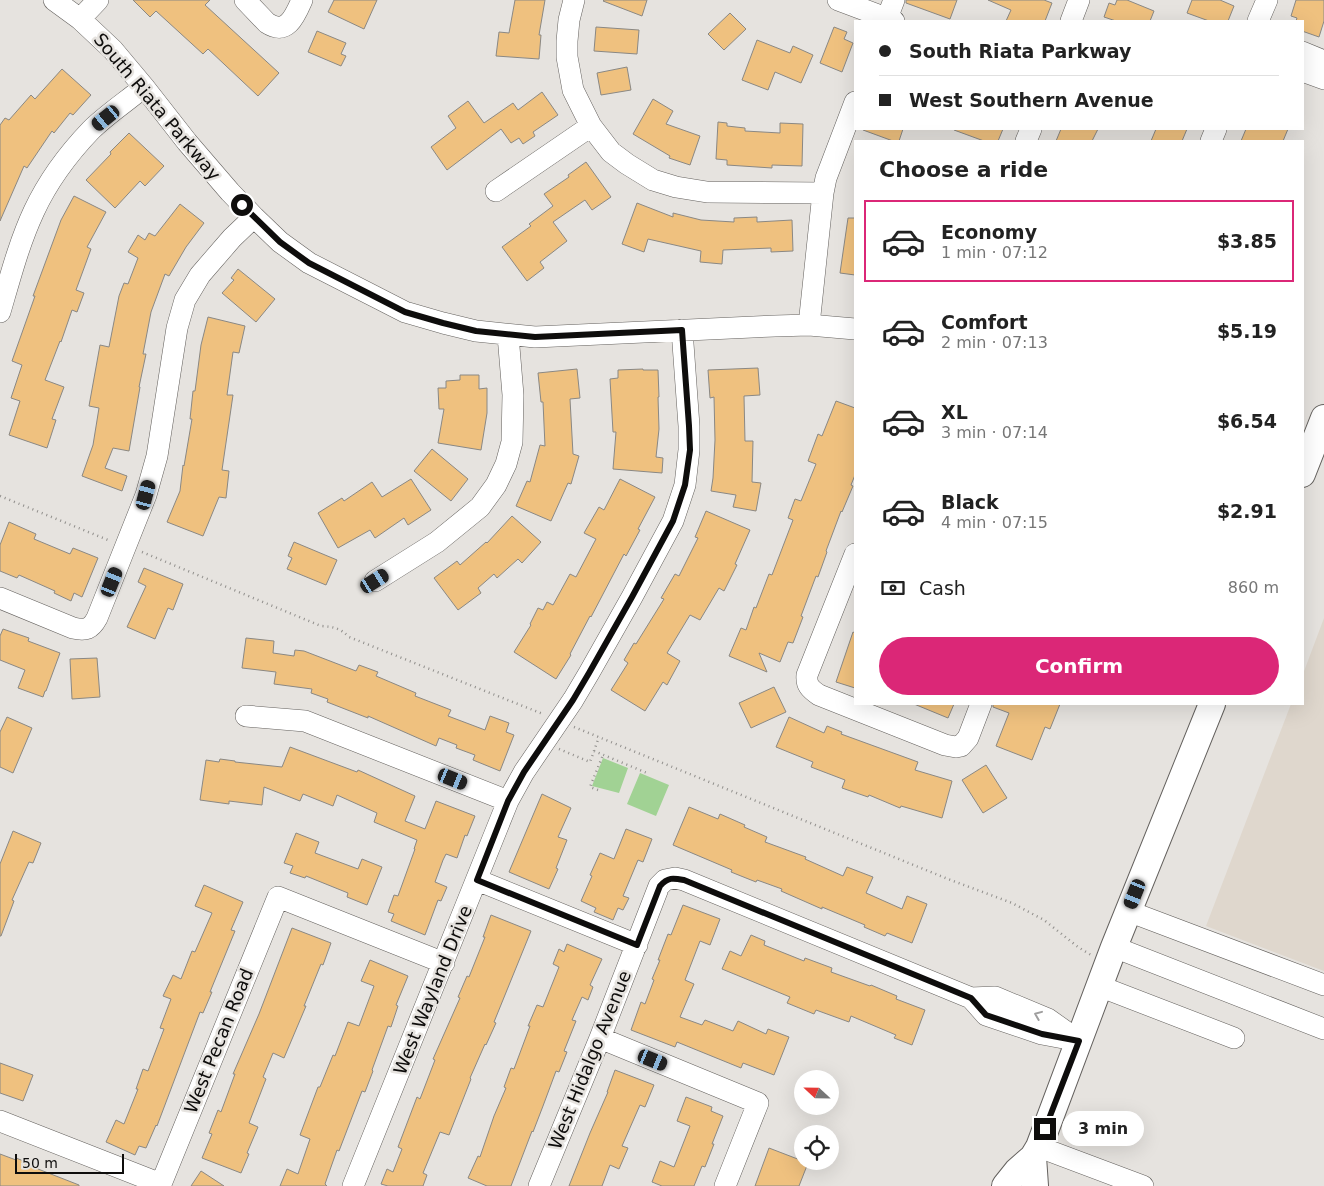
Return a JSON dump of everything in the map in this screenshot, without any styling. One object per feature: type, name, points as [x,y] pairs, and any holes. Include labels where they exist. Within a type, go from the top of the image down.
[{"type":"main road","points":[[1304,469],[1324,418]]},
{"type":"main road","points":[[1035,1186],[1036,1152],[1128,911],[1212,705]]},
{"type":"main road","points":[[1005,1186],[1036,1152]]},
{"type":"street","name":"South Riata Parkway","points":[[54,0],[80,19],[113,50],[230,192],[280,242],[309,263],[405,312],[476,331],[535,337],[809,325],[854,329]]},
{"type":"street","points":[[80,19],[98,0]]},
{"type":"street","points":[[245,0],[270,26],[280,28],[287,25],[295,16],[302,0]]},
{"type":"street","points":[[574,0],[569,20],[567,41],[567,57],[573,90],[591,126],[611,152],[653,180],[676,187],[707,192],[823,193]]},
{"type":"street","points":[[838,0],[890,15]]},
{"type":"street","points":[[1071,20],[1080,0]]},
{"type":"street","points":[[1258,20],[1267,0]]},
{"type":"street","points":[[1304,53],[1324,60]]},
{"type":"street","points":[[1304,72],[1324,79]]},
{"type":"street","points":[[0,312],[34,212],[51,180],[69,155],[92,129],[144,87]]},
{"type":"street","points":[[809,325],[826,178],[854,105]]},
{"type":"street","points":[[496,191],[591,126]]},
{"type":"street","points":[[0,598],[81,630],[89,628],[97,618],[146,495],[157,456],[177,328],[185,300],[200,275],[232,238],[254,217]]},
{"type":"street","name":"West Wayland Drive","points":[[353,1186],[508,801],[524,772],[569,705],[632,597],[673,521],[685,485],[690,450],[682,330]]},
{"type":"street","points":[[375,581],[437,542],[480,507],[496,485],[506,464],[512,442],[513,395],[508,335]]},
{"type":"street","points":[[854,557],[807,675],[806,681],[812,691],[936,742],[951,746],[961,746],[968,738],[981,705]]},
{"type":"street","points":[[246,716],[305,721],[508,801]]},
{"type":"street","name":"West Hidalgo Avenue","points":[[539,1186],[637,945],[655,894],[665,880],[675,878],[684,880],[971,998],[995,997],[1048,1019],[1079,1041]]},
{"type":"street","points":[[477,880],[637,945]]},
{"type":"street","name":"West Pecan Road","points":[[0,1121],[161,1184],[278,897],[444,963]]},
{"type":"street","points":[[1128,911],[1324,986]]},
{"type":"street","points":[[1114,947],[1324,1029]]},
{"type":"street","points":[[1099,986],[1234,1038]]},
{"type":"street","points":[[600,1038],[758,1104],[725,1186]]},
{"type":"street","points":[[1036,1152],[1144,1186]]},
{"type":"path","points":[[544,743],[590,762],[599,737]]},
{"type":"path","points":[[594,751],[647,773]]},
{"type":"path","points":[[598,790],[590,787],[603,755]]},
{"type":"shaded area","points":[[1324,618],[1324,971],[1206,926],[1291,705],[1304,705],[1304,671]]},
{"type":"green space","points":[[603,758],[628,768],[619,793],[592,786]]},
{"type":"green space","points":[[640,773],[669,785],[656,816],[627,804]]},
{"type":"building","points":[[133,0],[210,0],[205,5],[279,73],[258,96],[208,49],[203,54],[156,11],[150,17]]},
{"type":"building","points":[[334,0],[377,0],[364,29],[328,12]]},
{"type":"building","points":[[515,0],[545,0],[539,35],[541,35],[539,59],[496,56],[499,32],[509,33]]},
{"type":"building","points":[[604,0],[647,0],[642,16]]},
{"type":"building","points":[[906,0],[957,0],[950,19],[906,3]]},
{"type":"building","points":[[988,0],[1044,0],[1052,3],[1045,20],[1006,20],[1011,10]]},
{"type":"building","points":[[1117,0],[1127,0],[1154,11],[1150,20],[1113,20],[1104,17],[1109,3],[1115,5]]},
{"type":"building","points":[[1192,0],[1220,0],[1234,6],[1228,20],[1206,20],[1187,13]]},
{"type":"building","points":[[1296,0],[1324,0],[1324,21],[1319,37],[1304,32],[1304,20],[1296,20],[1297,18],[1291,16]]},
{"type":"building","points":[[730,13],[746,29],[724,50],[708,34]]},
{"type":"building","points":[[596,27],[639,30],[637,54],[594,51]]},
{"type":"building","points":[[834,27],[847,32],[844,39],[853,43],[842,72],[820,63]]},
{"type":"building","points":[[317,31],[346,43],[341,54],[346,56],[341,66],[308,52]]},
{"type":"building","points":[[757,40],[790,53],[793,46],[813,55],[801,83],[775,72],[768,90],[742,80]]},
{"type":"building","points":[[627,67],[631,90],[601,95],[597,73]]},
{"type":"building","points":[[62,69],[91,95],[73,115],[70,113],[54,133],[52,131],[27,168],[24,166],[0,221],[0,125],[5,118],[9,120],[31,95],[35,99]]},
{"type":"building","points":[[542,92],[558,115],[533,132],[535,136],[523,144],[519,138],[511,143],[501,129],[447,170],[431,147],[456,128],[448,116],[468,101],[484,123],[513,103],[518,110]]},
{"type":"building","points":[[653,99],[673,111],[666,124],[700,136],[690,165],[669,158],[670,156],[633,134]]},
{"type":"building","points":[[718,122],[727,123],[727,126],[745,128],[745,131],[780,133],[780,123],[803,124],[802,166],[772,165],[772,168],[727,165],[727,160],[716,159]]},
{"type":"building","points":[[863,130],[903,130],[899,140],[890,140]]},
{"type":"building","points":[[954,130],[1003,130],[998,140],[981,140]]},
{"type":"building","points":[[1061,130],[1098,130],[1092,140],[1056,140]]},
{"type":"building","points":[[1156,130],[1187,130],[1182,140],[1151,140]]},
{"type":"building","points":[[1246,130],[1288,130],[1283,140],[1241,140]]},
{"type":"building","points":[[129,133],[164,166],[145,186],[140,181],[115,208],[86,180]]},
{"type":"building","points":[[586,162],[611,197],[592,210],[585,200],[553,222],[567,241],[540,262],[544,268],[527,281],[502,247],[531,226],[529,224],[553,206],[544,194],[569,177],[568,175]]},
{"type":"building","points":[[74,196],[106,212],[87,247],[91,249],[76,290],[84,293],[77,312],[72,310],[45,380],[64,387],[52,419],[56,420],[47,448],[9,435],[20,401],[11,398],[22,365],[12,361],[35,296],[33,296],[61,220]]},
{"type":"building","points":[[637,203],[673,217],[673,213],[701,220],[734,222],[734,218],[757,217],[757,222],[792,220],[793,251],[771,252],[771,248],[723,250],[722,264],[700,262],[701,251],[648,239],[644,252],[622,244]]},
{"type":"building","points":[[180,204],[204,223],[186,247],[169,276],[165,274],[151,312],[143,354],[146,354],[129,451],[113,448],[105,468],[127,476],[122,491],[82,476],[93,445],[99,408],[89,406],[100,345],[109,347],[119,296],[124,283],[128,284],[138,258],[128,252],[138,235],[145,240],[149,233],[155,236]]},
{"type":"building","points":[[848,218],[854,218],[854,275],[840,273]]},
{"type":"building","points":[[238,269],[275,299],[256,322],[222,293],[234,280],[231,278]]},
{"type":"building","points":[[208,317],[245,326],[239,353],[233,352],[227,395],[233,395],[222,470],[229,471],[226,498],[219,497],[203,536],[167,522],[180,491],[192,419],[190,419],[193,391],[195,391],[201,345]]},
{"type":"building","points":[[758,368],[760,395],[744,396],[745,441],[753,441],[752,482],[761,483],[756,511],[733,507],[736,495],[711,491],[715,440],[714,397],[710,398],[708,370]]},
{"type":"building","points":[[577,369],[580,398],[570,399],[573,454],[579,456],[571,484],[568,483],[551,521],[516,506],[527,481],[530,482],[540,445],[545,446],[543,402],[541,402],[538,373]]},
{"type":"building","points":[[618,370],[658,370],[659,429],[656,457],[663,458],[662,473],[613,469],[616,432],[613,432],[610,379],[618,378]]},
{"type":"building","points":[[460,375],[479,375],[479,389],[487,388],[487,413],[481,450],[438,443],[444,409],[439,409],[438,388],[446,388],[446,381],[460,380]]},
{"type":"building","points":[[836,401],[854,408],[854,478],[851,485],[853,486],[841,511],[818,577],[816,576],[793,643],[788,642],[780,662],[759,653],[767,672],[729,656],[741,628],[746,630],[769,574],[772,575],[793,520],[788,518],[795,499],[801,501],[816,464],[808,461],[818,434],[822,436]]},
{"type":"building","points":[[432,449],[468,479],[451,501],[414,471]]},
{"type":"building","points":[[411,479],[431,510],[408,525],[404,518],[375,538],[370,530],[338,548],[318,513],[342,498],[344,501],[372,482],[382,497]]},
{"type":"building","points":[[620,479],[655,497],[626,556],[624,554],[571,655],[556,679],[514,652],[531,625],[538,608],[543,610],[547,602],[553,605],[570,574],[576,577],[596,539],[584,533],[599,507],[604,510]]},
{"type":"building","points":[[706,511],[750,530],[735,564],[737,565],[724,591],[719,588],[700,620],[690,615],[667,653],[680,661],[667,685],[663,682],[645,711],[611,690],[628,663],[624,660],[664,599],[661,598],[675,574],[679,576],[698,538],[695,537]]},
{"type":"building","points":[[512,516],[541,542],[522,563],[518,559],[497,578],[494,574],[478,588],[481,593],[458,610],[434,578],[457,561],[460,565],[487,543]]},
{"type":"building","points":[[9,522],[36,534],[34,539],[70,554],[73,548],[98,558],[82,597],[74,593],[71,601],[54,593],[55,591],[19,575],[17,578],[0,571],[0,545]]},
{"type":"building","points":[[294,542],[337,560],[326,585],[287,569],[292,558],[288,556]]},
{"type":"building","points":[[144,568],[183,584],[173,610],[168,608],[155,639],[127,627],[146,586],[138,582]]},
{"type":"building","points":[[3,629],[29,638],[28,641],[60,653],[43,697],[18,688],[25,670],[0,660],[0,636]]},
{"type":"building","points":[[853,632],[854,688],[836,682]]},
{"type":"building","points":[[246,638],[274,641],[273,653],[294,656],[295,650],[304,651],[356,671],[359,665],[378,672],[376,676],[416,693],[415,696],[451,710],[448,716],[485,730],[490,716],[509,723],[506,732],[514,735],[500,771],[473,760],[475,755],[456,748],[457,745],[439,738],[436,746],[368,716],[368,718],[327,702],[328,699],[311,693],[312,689],[274,684],[276,672],[242,668]]},
{"type":"building","points":[[97,658],[100,697],[72,699],[70,659]]},
{"type":"building","points":[[774,687],[786,712],[751,728],[739,703]]},
{"type":"building","points":[[916,705],[954,705],[948,718]]},
{"type":"building","points":[[993,705],[1060,705],[1050,729],[1045,727],[1032,760],[996,746],[1009,713],[993,707]]},
{"type":"building","points":[[7,717],[32,728],[13,773],[0,767],[0,732]]},
{"type":"building","points":[[789,717],[824,733],[827,726],[842,732],[841,734],[918,762],[915,770],[952,781],[942,818],[901,806],[900,808],[869,795],[868,797],[842,788],[845,780],[811,767],[813,762],[776,747]]},
{"type":"building","points":[[290,747],[357,772],[358,770],[415,796],[405,821],[425,829],[436,801],[475,816],[467,836],[465,835],[457,858],[446,854],[443,860],[435,882],[447,887],[441,901],[438,900],[425,935],[391,921],[394,914],[388,912],[394,895],[398,896],[417,840],[374,822],[377,813],[337,795],[333,806],[303,794],[300,801],[264,787],[262,805],[229,801],[229,804],[200,800],[206,760],[219,762],[220,759],[282,767]]},
{"type":"building","points":[[986,765],[1007,798],[983,813],[962,780]]},
{"type":"building","points":[[542,794],[571,808],[558,837],[567,840],[556,868],[558,869],[549,889],[509,872]]},
{"type":"building","points":[[689,807],[718,819],[720,814],[745,825],[744,827],[767,837],[765,842],[806,857],[805,859],[843,876],[847,867],[873,877],[866,893],[902,909],[907,896],[927,904],[912,943],[887,933],[885,936],[864,927],[865,925],[781,891],[782,889],[757,880],[756,882],[731,872],[732,870],[673,845]]},
{"type":"building","points":[[626,829],[652,839],[643,862],[638,860],[623,896],[629,898],[623,910],[618,908],[613,920],[594,912],[596,908],[581,901],[600,853],[614,859]]},
{"type":"building","points":[[13,831],[41,843],[33,863],[29,862],[12,900],[14,901],[0,936],[0,864]]},
{"type":"building","points":[[296,833],[319,842],[315,853],[358,869],[362,859],[382,867],[367,905],[347,897],[348,893],[306,876],[305,878],[290,873],[293,866],[284,863]]},
{"type":"building","points":[[204,885],[243,902],[231,930],[235,931],[210,992],[212,992],[203,1013],[200,1012],[157,1126],[146,1148],[139,1146],[135,1155],[106,1142],[116,1120],[124,1124],[138,1089],[136,1089],[143,1069],[148,1071],[164,1029],[160,1028],[171,999],[163,996],[173,975],[181,979],[192,951],[195,952],[212,913],[195,906]]},
{"type":"building","points":[[683,905],[720,919],[710,945],[700,941],[685,980],[694,984],[680,1017],[702,1025],[705,1020],[733,1031],[738,1021],[766,1034],[768,1029],[789,1037],[774,1075],[743,1063],[741,1068],[677,1042],[675,1047],[631,1030],[641,1002],[645,1004],[660,960],[658,960],[668,934],[671,935]]},
{"type":"building","points":[[491,915],[531,931],[494,1022],[496,1023],[470,1078],[449,1135],[440,1132],[423,1173],[427,1175],[423,1186],[388,1186],[381,1184],[387,1169],[393,1172],[402,1149],[398,1147],[417,1097],[420,1099],[435,1060],[433,1059],[485,937],[483,937]]},
{"type":"building","points":[[292,928],[331,943],[284,1058],[273,1053],[263,1077],[266,1079],[249,1123],[258,1127],[241,1173],[202,1158],[212,1134],[209,1133],[218,1110],[221,1112],[235,1074],[233,1074],[259,1014]]},
{"type":"building","points":[[751,935],[765,941],[764,945],[804,961],[805,958],[832,968],[831,972],[871,985],[897,996],[896,999],[925,1010],[912,1045],[894,1038],[896,1035],[851,1016],[849,1022],[816,1010],[814,1014],[787,1003],[790,997],[722,969],[730,951],[741,956]]},
{"type":"building","points":[[567,944],[602,959],[590,985],[593,987],[588,1000],[582,997],[572,1020],[576,1021],[564,1051],[567,1052],[559,1072],[556,1071],[511,1186],[487,1186],[468,1178],[478,1156],[480,1157],[506,1088],[504,1087],[511,1068],[514,1069],[537,1005],[543,1007],[559,967],[553,964],[559,949],[564,952]]},
{"type":"building","points":[[370,960],[408,976],[396,1005],[398,1006],[391,1027],[388,1026],[365,1092],[362,1091],[339,1151],[337,1150],[325,1184],[327,1186],[280,1186],[287,1169],[298,1174],[310,1139],[300,1135],[318,1087],[320,1087],[333,1055],[335,1056],[348,1022],[359,1026],[374,986],[361,981]]},
{"type":"building","points":[[0,1063],[33,1075],[23,1101],[0,1093]]},
{"type":"building","points":[[615,1070],[654,1085],[645,1107],[640,1105],[622,1146],[628,1148],[619,1169],[610,1165],[602,1186],[569,1186],[608,1092]]},
{"type":"building","points":[[686,1097],[712,1107],[711,1111],[723,1116],[705,1167],[702,1166],[694,1186],[662,1186],[652,1182],[660,1161],[674,1167],[690,1126],[677,1121]]},
{"type":"building","points":[[769,1148],[794,1158],[794,1170],[805,1170],[799,1186],[755,1186]]},
{"type":"building","points":[[0,1154],[39,1167],[38,1169],[79,1186],[0,1186]]},
{"type":"building","points":[[201,1171],[224,1186],[191,1186]]},
{"type":"route","points":[[242,205],[280,242],[309,263],[405,312],[443,323],[476,331],[535,337],[682,330],[690,450],[685,485],[673,521],[589,673],[524,772],[508,801],[477,880],[637,945],[655,894],[660,886],[665,880],[675,878],[684,880],[971,998],[986,1015],[1042,1034],[1079,1041],[1045,1129]]}]
